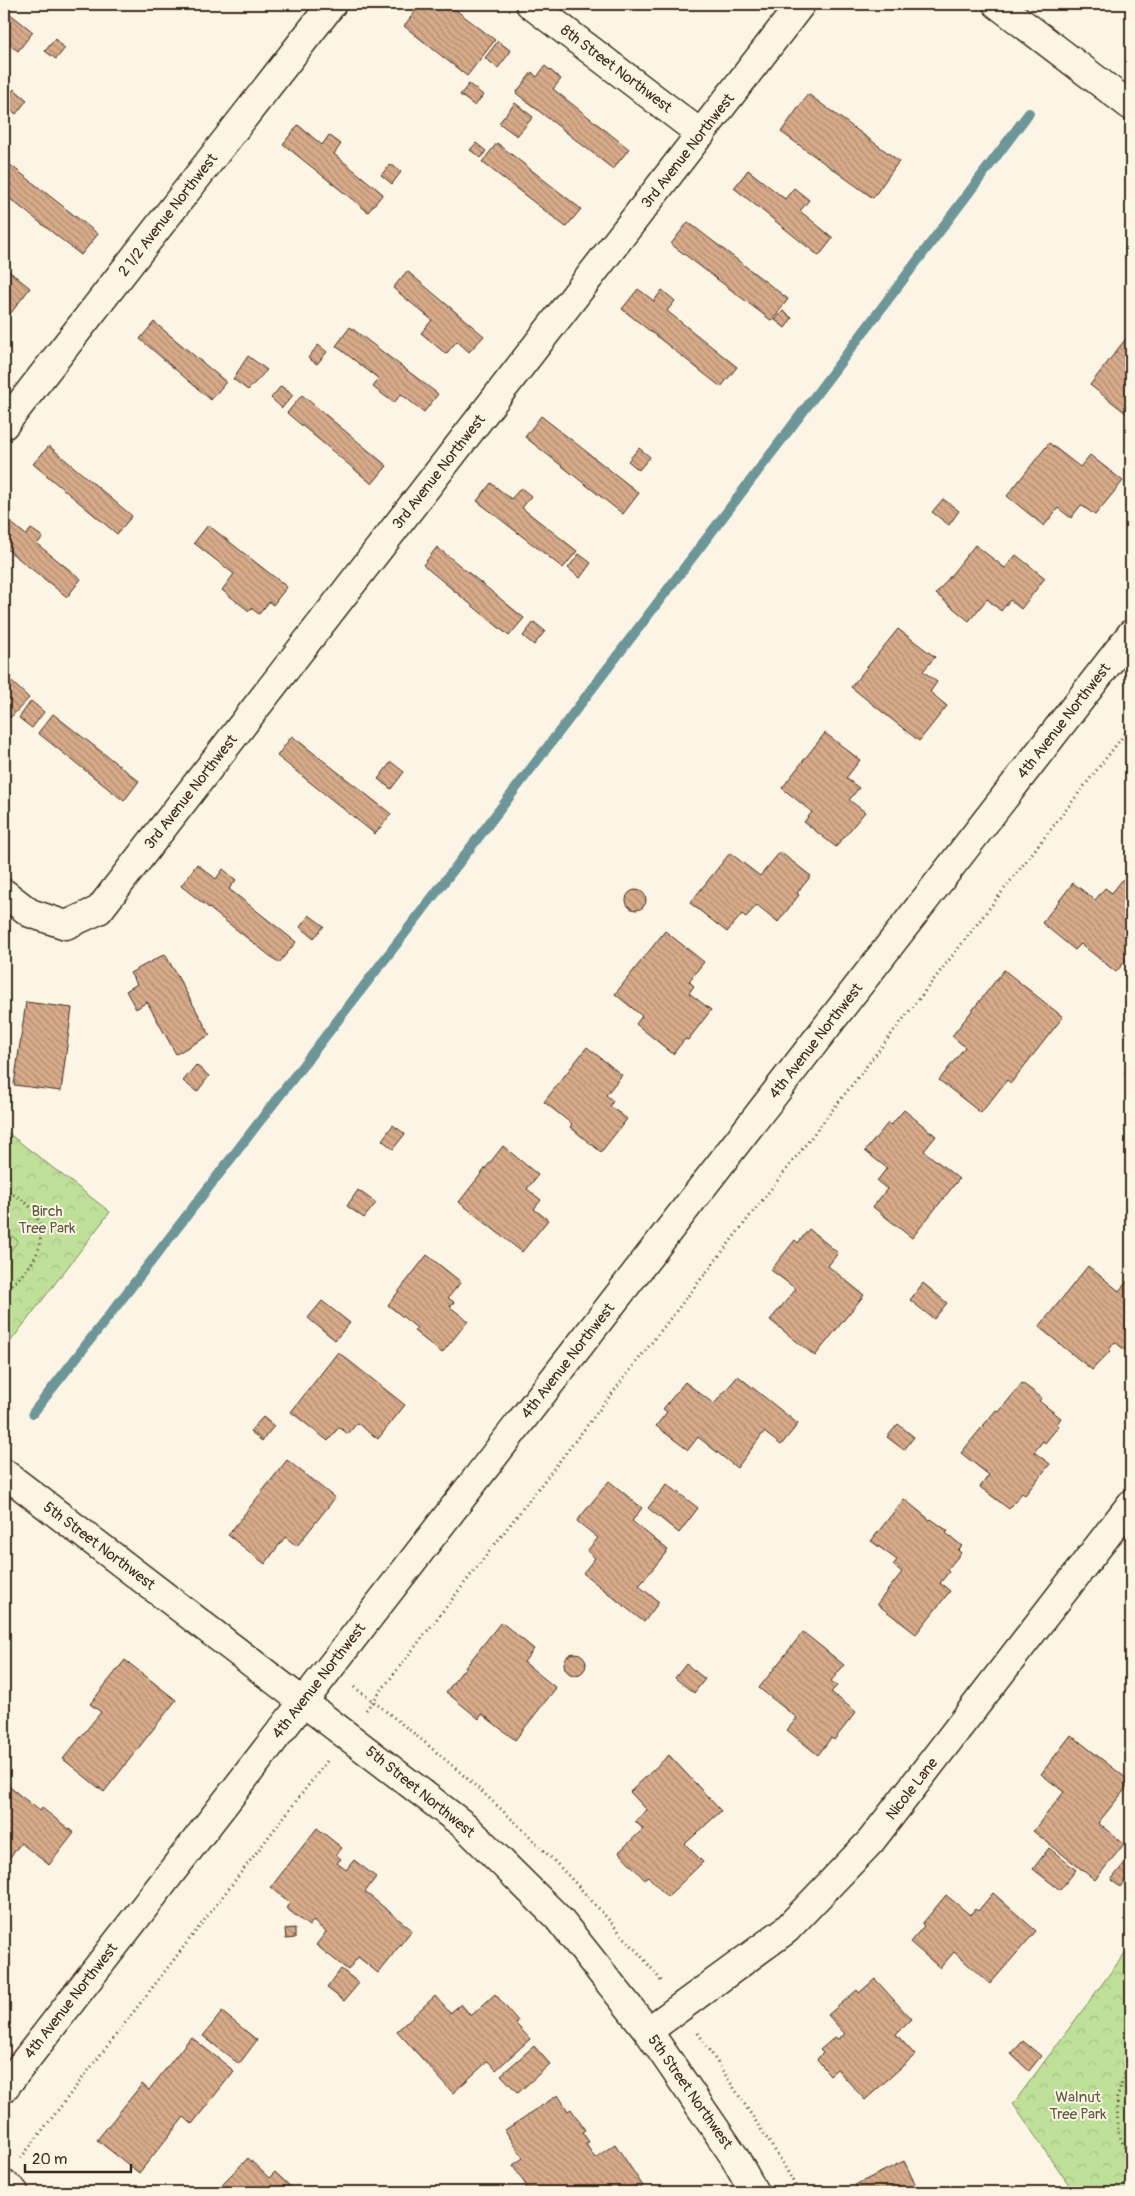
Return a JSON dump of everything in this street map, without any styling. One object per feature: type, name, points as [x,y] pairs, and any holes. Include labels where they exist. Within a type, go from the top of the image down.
[{"type":"street","name":"2 1/2 Avenue Northwest","points":[[4,425],[332,4]]},
{"type":"street","name":"8th Street Northwest","points":[[530,4],[701,134]]},
{"type":"street","name":"3rd Avenue Northwest","points":[[4,893],[30,913],[66,925],[99,910],[801,4]]},
{"type":"street","points":[[997,4],[1131,106]]},
{"type":"street","name":"4th Avenue Northwest","points":[[4,2088],[1131,634]]},
{"type":"street","name":"5th Street Northwest","points":[[4,1473],[348,1734],[465,1826],[558,1918],[648,2031],[734,2156],[754,2192]]},
{"type":"street","name":"Nicole Lane","points":[[648,2031],[786,1930],[872,1841],[1131,1504]]},
{"type":"street","points":[[10,2174],[14,2192]]},
{"type":"path","points":[[10,2174],[348,1734],[1131,726]]},
{"type":"path","points":[[4,1191],[23,1200],[35,1211],[40,1225],[39,1244],[33,1260],[4,1292]]},
{"type":"path","points":[[1131,2055],[1116,2098],[1118,2132],[1131,2162]]},
{"type":"green space","name":"Birch Tree Park","points":[[4,1130],[110,1212],[4,1350]]},
{"type":"green space","points":[[4,1230],[18,1241],[4,1259]]},
{"type":"green space","name":"Walnut Tree Park","points":[[1131,1945],[1131,2192],[1074,2192],[1013,2104]]},
{"type":"building","points":[[421,4],[448,4],[495,40],[467,76],[404,26]]},
{"type":"building","points":[[4,9],[33,32],[18,51],[4,41]]},
{"type":"building","points":[[55,39],[65,48],[56,59],[45,51]]},
{"type":"building","points":[[498,41],[511,51],[498,68],[485,58]]},
{"type":"building","points":[[545,66],[561,79],[553,89],[629,149],[613,169],[516,93],[532,72],[537,77]]},
{"type":"building","points":[[469,84],[483,95],[475,106],[460,95]]},
{"type":"building","points":[[14,89],[27,100],[16,114],[4,104]]},
{"type":"building","points":[[808,94],[899,161],[873,198],[781,132]]},
{"type":"building","points":[[515,103],[533,117],[517,136],[499,123]]},
{"type":"building","points":[[298,125],[322,145],[329,135],[341,144],[334,154],[383,194],[368,212],[283,144]]},
{"type":"building","points":[[476,143],[486,151],[481,158],[470,150]]},
{"type":"building","points":[[497,143],[581,209],[566,227],[482,162]]},
{"type":"building","points":[[4,160],[98,234],[81,255],[4,194]]},
{"type":"building","points":[[391,164],[401,172],[392,184],[381,175]]},
{"type":"building","points":[[748,170],[785,199],[794,188],[809,200],[800,211],[833,238],[819,256],[734,188]]},
{"type":"building","points":[[688,222],[788,299],[772,321],[671,244]]},
{"type":"building","points":[[4,267],[30,288],[4,322]]},
{"type":"building","points":[[407,271],[484,336],[469,352],[457,341],[446,354],[421,333],[432,320],[393,288]]},
{"type":"building","points":[[638,289],[654,301],[662,290],[675,301],[667,311],[737,367],[721,387],[622,309]]},
{"type":"building","points":[[783,311],[792,318],[785,328],[775,320]]},
{"type":"building","points":[[154,322],[226,382],[211,400],[140,339]]},
{"type":"building","points":[[350,327],[438,394],[424,412],[401,394],[394,403],[373,387],[379,379],[336,346]]},
{"type":"building","points":[[1131,332],[1131,417],[1090,385]]},
{"type":"building","points":[[318,345],[327,352],[317,364],[308,358]]},
{"type":"building","points":[[248,356],[267,370],[248,390],[233,379]]},
{"type":"building","points":[[281,386],[293,395],[282,408],[271,398]]},
{"type":"building","points":[[302,395],[387,466],[372,484],[287,413]]},
{"type":"building","points":[[541,416],[639,493],[623,514],[525,437]]},
{"type":"building","points":[[1049,443],[1080,467],[1090,455],[1123,481],[1095,515],[1081,505],[1071,518],[1058,508],[1044,526],[1007,496]]},
{"type":"building","points":[[49,446],[132,516],[117,534],[33,464]]},
{"type":"building","points":[[639,448],[650,457],[639,470],[628,461]]},
{"type":"building","points":[[491,483],[511,499],[521,488],[531,496],[522,508],[577,551],[563,568],[477,501]]},
{"type":"building","points":[[943,499],[959,511],[949,525],[932,512]]},
{"type":"building","points":[[4,517],[26,535],[31,529],[43,537],[37,544],[81,579],[67,597],[4,547]]},
{"type":"building","points":[[208,525],[287,587],[273,605],[269,602],[259,614],[251,608],[249,611],[222,590],[234,574],[194,543]]},
{"type":"building","points":[[975,545],[1005,568],[1016,555],[1045,578],[1021,609],[1010,600],[1001,611],[987,599],[969,621],[936,594]]},
{"type":"building","points":[[437,547],[524,618],[509,636],[423,565]]},
{"type":"building","points":[[579,554],[591,563],[580,578],[568,568]]},
{"type":"building","points":[[534,622],[545,631],[534,645],[523,636]]},
{"type":"building","points":[[898,629],[935,657],[923,671],[937,682],[930,692],[947,706],[919,741],[851,687]]},
{"type":"building","points":[[12,682],[29,698],[10,718],[4,712],[4,690]]},
{"type":"building","points":[[31,701],[44,712],[32,728],[19,718]]},
{"type":"building","points":[[53,714],[139,781],[124,801],[38,733]]},
{"type":"building","points":[[825,733],[860,760],[846,778],[859,788],[849,800],[865,812],[836,847],[804,822],[812,812],[782,788]]},
{"type":"building","points":[[292,736],[391,814],[375,834],[277,756]]},
{"type":"building","points":[[391,762],[404,772],[391,789],[378,779]]},
{"type":"building","points":[[780,852],[811,876],[778,922],[757,905],[746,917],[742,914],[727,932],[690,903],[730,853],[760,876]]},
{"type":"building","points":[[197,864],[216,879],[223,869],[236,880],[229,889],[296,942],[279,963],[181,886]]},
{"type":"building","points":[[1123,879],[1131,886],[1131,954],[1116,972],[1081,944],[1075,950],[1042,923],[1073,883],[1095,900],[1105,888],[1112,893]]},
{"type":"building","points":[[636,890],[643,893],[646,900],[643,907],[636,910],[629,907],[626,900],[629,893]]},
{"type":"building","points":[[309,915],[324,926],[314,938],[300,927]]},
{"type":"building","points":[[665,931],[704,962],[689,981],[694,986],[689,993],[711,1010],[688,1040],[685,1039],[673,1054],[636,1024],[642,1016],[615,994]]},
{"type":"building","points":[[165,954],[210,1035],[176,1054],[147,1002],[136,1009],[126,991],[137,984],[130,973]]},
{"type":"building","points":[[1004,970],[1063,1017],[1011,1083],[1007,1080],[981,1113],[939,1080],[965,1047],[952,1036]]},
{"type":"building","points":[[26,1002],[72,1008],[61,1091],[14,1085]]},
{"type":"building","points":[[587,1047],[622,1075],[606,1095],[613,1101],[610,1106],[627,1119],[601,1152],[570,1127],[572,1124],[544,1102]]},
{"type":"building","points":[[196,1065],[209,1076],[197,1092],[183,1081]]},
{"type":"building","points":[[1131,1071],[1131,1094],[1129,1094],[1125,1072]]},
{"type":"building","points":[[904,1110],[936,1136],[924,1151],[959,1179],[912,1238],[873,1207],[887,1189],[877,1181],[887,1168],[865,1151],[888,1123],[891,1125]]},
{"type":"building","points":[[393,1125],[405,1134],[393,1149],[382,1140]]},
{"type":"building","points":[[503,1146],[538,1175],[527,1189],[541,1200],[534,1209],[548,1220],[522,1252],[459,1202]]},
{"type":"building","points":[[358,1190],[376,1203],[364,1218],[347,1206]]},
{"type":"building","points":[[809,1229],[838,1253],[828,1266],[864,1295],[815,1356],[770,1320],[796,1289],[771,1270],[795,1240],[798,1243]]},
{"type":"building","points":[[427,1255],[461,1282],[448,1298],[454,1302],[450,1307],[468,1321],[442,1353],[414,1331],[417,1328],[388,1305]]},
{"type":"building","points":[[1088,1266],[1119,1291],[1129,1279],[1131,1281],[1131,1355],[1115,1342],[1110,1351],[1092,1370],[1039,1327]]},
{"type":"building","points":[[923,1283],[947,1303],[934,1319],[910,1300]]},
{"type":"building","points":[[322,1301],[350,1323],[335,1340],[308,1318]]},
{"type":"building","points":[[338,1352],[405,1405],[378,1439],[357,1423],[348,1434],[339,1427],[328,1441],[291,1412]]},
{"type":"building","points":[[738,1376],[798,1424],[781,1445],[764,1432],[737,1468],[698,1437],[688,1450],[656,1426],[667,1412],[663,1409],[685,1382],[714,1404]]},
{"type":"building","points":[[1022,1383],[1042,1398],[1039,1401],[1061,1418],[1057,1424],[1059,1426],[1045,1443],[1043,1441],[1034,1452],[1050,1464],[1025,1495],[1022,1493],[1009,1509],[980,1487],[989,1475],[961,1453],[996,1410],[999,1412]]},
{"type":"building","points":[[263,1417],[274,1426],[262,1441],[250,1431]]},
{"type":"building","points":[[898,1424],[914,1437],[904,1450],[887,1437]]},
{"type":"building","points":[[287,1460],[335,1498],[297,1546],[285,1537],[265,1564],[228,1535]]},
{"type":"building","points":[[609,1481],[642,1508],[632,1521],[668,1550],[639,1586],[659,1602],[644,1622],[583,1573],[595,1558],[587,1551],[598,1538],[577,1521]]},
{"type":"building","points":[[667,1484],[698,1508],[679,1533],[648,1508]]},
{"type":"building","points":[[904,1499],[930,1520],[948,1531],[946,1533],[962,1546],[958,1550],[961,1553],[947,1570],[949,1572],[940,1583],[950,1591],[916,1634],[877,1604],[902,1572],[893,1565],[897,1560],[871,1541]]},
{"type":"building","points":[[501,1622],[534,1649],[524,1662],[556,1688],[515,1740],[482,1714],[479,1719],[446,1692]]},
{"type":"building","points":[[803,1632],[844,1665],[831,1681],[837,1686],[831,1692],[856,1712],[834,1740],[831,1738],[818,1755],[787,1730],[797,1718],[759,1688]]},
{"type":"building","points":[[575,1653],[583,1656],[586,1664],[583,1672],[575,1675],[567,1672],[564,1664],[567,1656]]},
{"type":"building","points":[[125,1660],[176,1700],[104,1792],[63,1759],[101,1712],[90,1704]]},
{"type":"building","points":[[686,1664],[705,1679],[694,1693],[675,1678]]},
{"type":"building","points":[[1071,1735],[1131,1782],[1098,1823],[1124,1844],[1095,1880],[1033,1831],[1064,1792],[1041,1774]]},
{"type":"building","points":[[669,1755],[721,1811],[685,1844],[703,1862],[667,1897],[648,1876],[644,1879],[619,1852],[643,1829],[635,1821],[647,1810],[630,1792]]},
{"type":"building","points":[[7,1785],[40,1811],[42,1808],[74,1833],[49,1865],[21,1843],[4,1865],[4,1789]]},
{"type":"building","points":[[317,1828],[342,1848],[336,1855],[341,1859],[337,1863],[346,1870],[354,1860],[376,1877],[365,1892],[412,1930],[378,1973],[358,1957],[348,1970],[316,1945],[326,1932],[313,1921],[309,1926],[286,1908],[290,1903],[271,1887]]},
{"type":"building","points":[[1049,1848],[1076,1870],[1060,1890],[1033,1869]]},
{"type":"building","points":[[1131,1855],[1131,1873],[1120,1887],[1111,1880]]},
{"type":"building","points":[[993,1893],[1036,1931],[990,1984],[954,1952],[940,1968],[910,1942],[946,1895],[970,1915],[975,1909],[978,1911]]},
{"type":"building","points":[[295,1928],[295,1938],[286,1939],[285,1929]]},
{"type":"building","points":[[341,1969],[359,1983],[344,2001],[327,1988]]},
{"type":"building","points":[[875,1979],[911,2019],[896,2034],[915,2055],[865,2100],[837,2069],[830,2075],[817,2059],[823,2053],[820,2050],[835,2037],[838,2039],[845,2034],[828,2015],[857,1990],[859,1993]]},
{"type":"building","points":[[495,1994],[518,2021],[516,2024],[530,2039],[496,2070],[488,2061],[453,2093],[397,2031],[435,1996],[450,2013],[461,2004],[471,2016]]},
{"type":"building","points":[[222,2012],[257,2040],[239,2064],[203,2036]]},
{"type":"building","points":[[191,2037],[234,2071],[192,2124],[184,2117],[139,2173],[97,2140],[142,2084],[149,2090]]},
{"type":"building","points":[[1023,2041],[1041,2056],[1029,2071],[1011,2054]]},
{"type":"building","points":[[534,2046],[550,2064],[518,2093],[501,2075]]},
{"type":"building","points":[[558,2095],[568,2111],[571,2109],[585,2130],[582,2132],[589,2142],[586,2144],[595,2158],[615,2144],[643,2186],[634,2192],[522,2192],[527,2187],[513,2165],[523,2158],[505,2130]]},
{"type":"building","points":[[248,2158],[269,2178],[275,2172],[296,2192],[214,2192]]},
{"type":"building","points":[[904,2161],[919,2192],[858,2192],[855,2185]]},
{"type":"waterway","points":[[33,1413],[534,765],[1029,113]]}]
